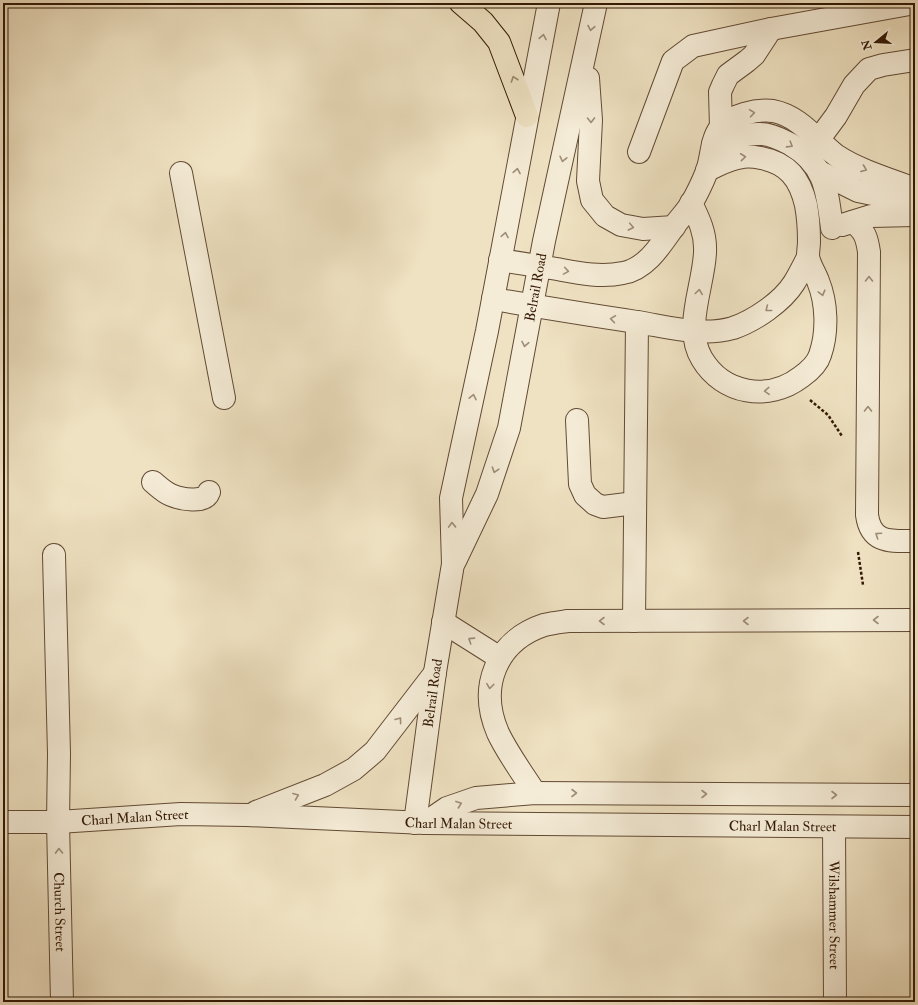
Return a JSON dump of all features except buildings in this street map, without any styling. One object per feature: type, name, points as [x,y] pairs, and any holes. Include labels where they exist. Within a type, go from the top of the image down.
[{"type":"main road","points":[[461,3],[483,22],[499,42],[527,116]]},
{"type":"street","name":"Belrail Road","points":[[420,823],[435,672],[453,564],[451,498],[493,299],[549,3]]},
{"type":"street","name":"Belrail Road","points":[[453,564],[487,494],[509,428],[546,234],[596,3]]},
{"type":"street","points":[[638,152],[673,61],[693,46],[771,29],[915,3]]},
{"type":"street","points":[[721,137],[720,92],[723,85],[728,75],[754,55],[771,29]]},
{"type":"street","points":[[586,53],[591,120],[588,180],[592,200],[605,216],[621,225],[643,229],[674,227]]},
{"type":"street","points":[[819,139],[836,116],[854,85],[869,69],[883,65],[915,60]]},
{"type":"street","points":[[500,260],[589,274],[623,273],[633,270],[650,257],[692,203],[726,122],[742,114],[773,111],[789,117],[808,129],[838,156],[854,165],[915,189]]},
{"type":"street","points":[[721,137],[763,134],[781,139],[810,159],[820,172],[827,193],[832,228]]},
{"type":"street","points":[[692,203],[705,239],[705,253],[693,331],[700,357],[708,369],[724,383],[740,390],[758,392],[773,391],[792,384],[810,370],[820,357],[824,344],[824,300],[809,248],[806,206],[802,189],[795,177],[786,168],[774,160],[745,156],[730,160],[707,170]]},
{"type":"street","points":[[181,172],[224,398]]},
{"type":"street","points":[[820,172],[858,191],[887,196],[915,193]]},
{"type":"street","points":[[493,299],[566,312],[693,331],[717,331],[734,328],[748,322],[765,311],[782,297],[793,284],[809,248],[832,228],[871,216],[915,215]]},
{"type":"street","points":[[853,222],[861,228],[865,234],[869,252],[868,524],[872,532],[880,538],[888,541],[915,541]]},
{"type":"street","points":[[634,621],[637,322]]},
{"type":"street","points":[[577,420],[580,484],[585,495],[595,504],[603,507],[635,503]]},
{"type":"street","points":[[153,482],[164,492],[182,498],[204,498],[209,492]]},
{"type":"street","name":"Church Street","points":[[54,555],[59,746],[58,822],[62,1002]]},
{"type":"street","points":[[535,793],[498,733],[493,718],[489,693],[491,678],[500,658],[517,640],[529,632],[545,625],[568,621],[915,620]]},
{"type":"street","points":[[443,622],[500,658]]},
{"type":"street","points":[[247,815],[325,785],[354,769],[375,751],[435,672]]},
{"type":"street","points":[[420,823],[447,808],[476,798],[535,793],[915,795]]},
{"type":"street","name":"Charl Malan Street","points":[[3,822],[58,822],[181,814],[247,815],[420,823],[915,827]]},
{"type":"street","name":"Wilshammer Street","points":[[834,827],[835,1002]]}]
